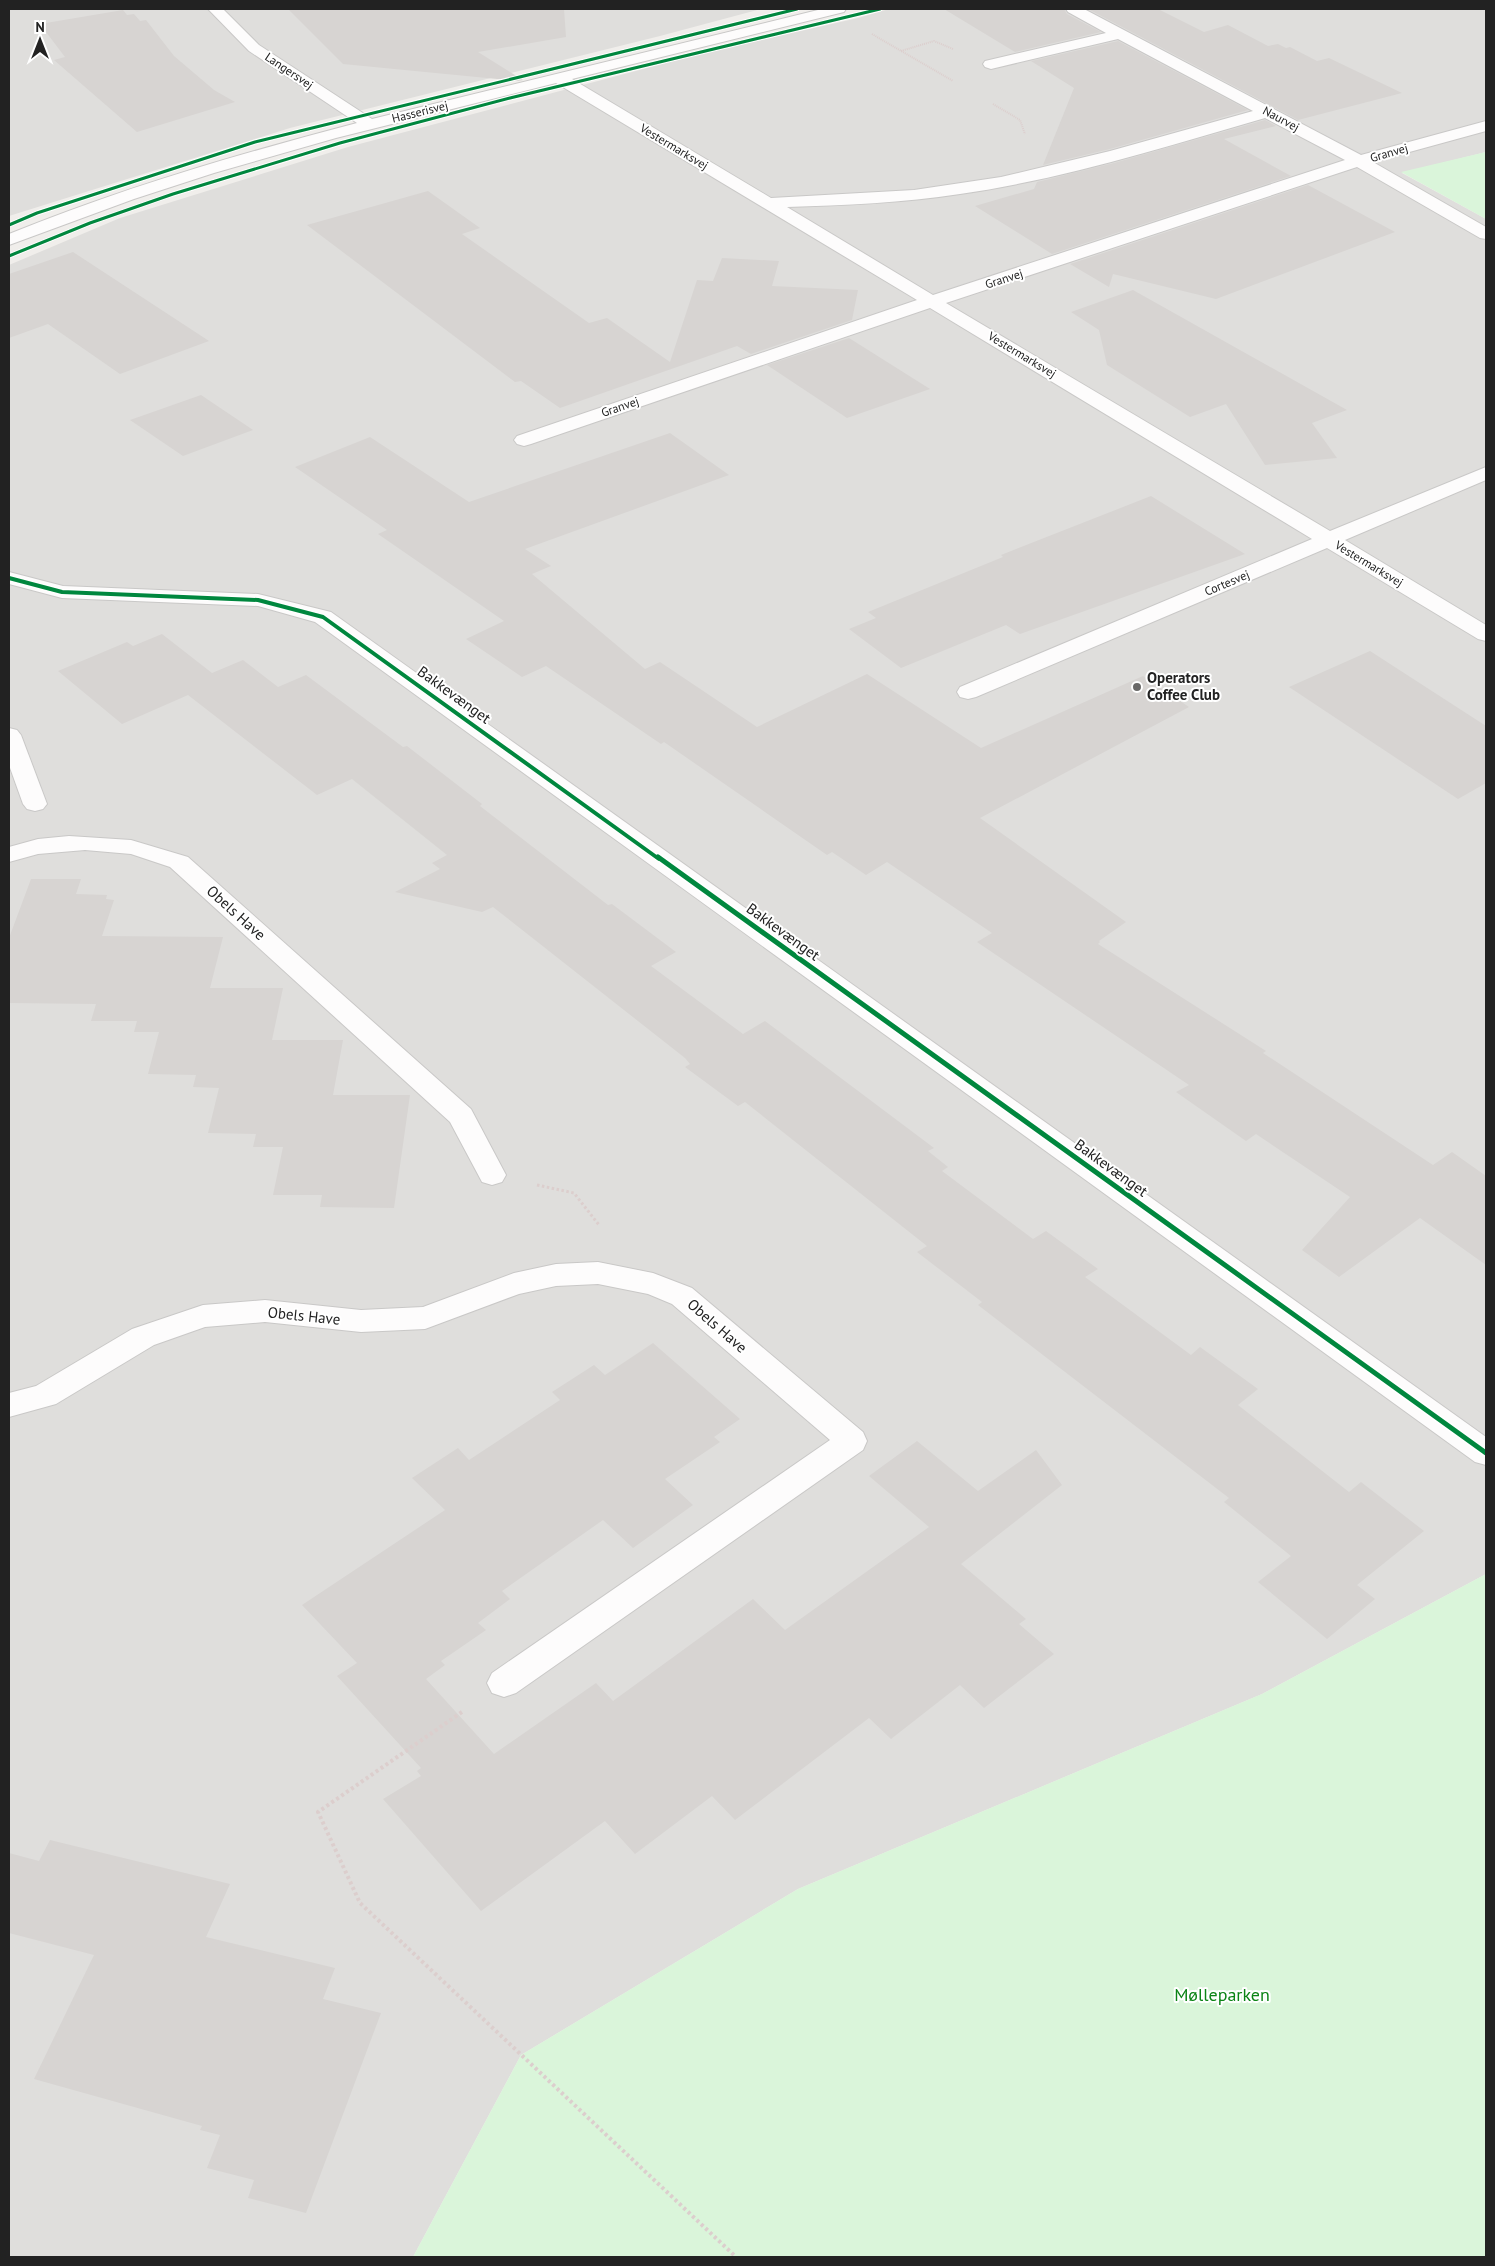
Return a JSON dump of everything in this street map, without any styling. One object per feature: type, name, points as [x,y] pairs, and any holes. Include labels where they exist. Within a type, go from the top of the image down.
[{"type":"street","name":"Langersvej","points":[[214,9],[254,48],[369,124]]},
{"type":"street","name":"Hasserisvej","points":[[9,240],[52,222],[171,180],[369,124],[839,9]]},
{"type":"street","name":"Naurvej","points":[[1073,9],[1359,161],[1486,234]]},
{"type":"street","points":[[991,64],[1120,34]]},
{"type":"street","name":"Vestermarksvej","points":[[557,78],[933,301],[1486,634]]},
{"type":"street","points":[[768,203],[898,196],[960,189],[1068,168],[1267,112]]},
{"type":"street","name":"Granvej","points":[[524,440],[933,301],[1359,161],[1486,126]]},
{"type":"street","name":"Cortesvej","points":[[968,692],[1486,473]]},
{"type":"street","name":"Bakkevænget","points":[[9,578],[62,592],[258,600],[323,617],[1486,1453]]},
{"type":"street","points":[[9,735],[35,804]]},
{"type":"street","name":"Obels Have","points":[[9,855],[21,850],[73,843],[132,848],[179,862],[461,1116],[492,1175]]},
{"type":"street","name":"Obels Have","points":[[9,1405],[45,1396],[143,1337],[203,1316],[265,1311],[361,1322],[425,1318],[514,1284],[556,1275],[598,1273],[653,1284],[682,1296],[852,1442],[504,1683]]},
{"type":"path","points":[[901,51],[934,41],[954,49]]},
{"type":"path","points":[[492,1175],[574,1193],[601,1228],[598,1273]]},
{"type":"path","points":[[504,1683],[318,1812],[360,1904],[736,2257]]},
{"type":"shaded area","points":[[9,9],[761,9],[290,128],[9,216]]},
{"type":"shaded area","points":[[889,9],[1486,9],[1486,152],[1402,173],[1486,219],[1486,1574],[1262,1694],[798,1889],[521,2055],[413,2257],[9,2257],[9,265],[120,218],[348,147],[700,54],[858,18]]},
{"type":"green space","points":[[1486,152],[1486,219],[1401,172]]},
{"type":"green space","name":"Mølleparken","points":[[1486,1574],[1486,2257],[413,2257],[521,2055],[798,1889],[1262,1694]]},
{"type":"building","points":[[288,9],[564,9],[566,37],[478,52],[523,80],[518,81],[343,64]]},
{"type":"building","points":[[944,9],[1064,9],[1067,14],[1101,32],[1015,52]]},
{"type":"building","points":[[1088,9],[1158,9],[1204,32],[1228,25],[1268,46],[1278,44],[1286,48],[1290,47],[1317,61],[1329,58],[1402,93],[1298,120]]},
{"type":"building","points":[[123,10],[127,15],[134,14],[140,21],[146,20],[174,56],[214,90],[235,102],[137,132],[54,60],[65,57],[40,24]]},
{"type":"building","points":[[1118,41],[1248,110],[1110,149],[1043,165],[1074,88],[1031,61]]},
{"type":"building","points":[[1265,120],[1276,126],[1224,139],[1291,176],[1052,254],[975,206],[1034,189],[1037,182],[1114,163]]},
{"type":"building","points":[[1308,185],[1395,232],[1216,299],[1113,274],[1109,287],[1070,264]]},
{"type":"building","points":[[428,191],[480,228],[462,234],[589,323],[607,318],[670,362],[697,280],[713,281],[722,258],[779,261],[772,286],[858,290],[852,320],[751,354],[737,346],[560,408],[521,381],[515,382],[307,225]]},
{"type":"building","points":[[73,252],[209,341],[120,374],[48,324],[9,338],[9,274]]},
{"type":"building","points":[[1133,290],[1347,410],[1312,423],[1337,458],[1265,465],[1226,404],[1190,417],[1107,365],[1099,330],[1071,312]]},
{"type":"building","points":[[849,338],[930,389],[847,418],[767,365]]},
{"type":"building","points":[[201,395],[253,430],[183,456],[130,420]]},
{"type":"building","points":[[670,433],[729,475],[525,549],[551,566],[532,574],[645,669],[660,662],[757,727],[867,674],[981,748],[1143,676],[1189,707],[980,818],[1126,922],[1099,941],[1098,944],[1266,1051],[1263,1053],[1433,1165],[1452,1152],[1486,1176],[1486,1265],[1420,1218],[1339,1277],[1302,1250],[1350,1197],[1256,1134],[1246,1141],[1176,1092],[1189,1085],[977,942],[992,933],[887,862],[866,875],[832,852],[827,855],[664,742],[661,744],[546,666],[522,677],[466,639],[504,621],[378,534],[387,530],[295,467],[370,437],[469,502]]},
{"type":"building","points":[[1151,496],[1245,554],[1020,634],[1006,625],[901,668],[849,629],[876,618],[868,612],[1003,557],[1001,555]]},
{"type":"building","points":[[162,634],[212,673],[243,660],[278,687],[306,675],[403,747],[407,746],[482,804],[480,806],[608,905],[612,904],[676,952],[651,966],[743,1034],[765,1021],[934,1148],[928,1151],[948,1167],[942,1171],[1033,1239],[1046,1231],[1098,1269],[1085,1277],[1191,1355],[1200,1347],[1258,1389],[1238,1405],[1349,1492],[1361,1482],[1424,1531],[1357,1585],[1375,1599],[1327,1639],[1258,1582],[1291,1556],[1224,1502],[1229,1498],[978,1305],[982,1302],[917,1252],[927,1246],[745,1102],[738,1106],[685,1067],[690,1064],[685,1058],[493,907],[482,912],[395,892],[440,869],[432,863],[447,855],[352,779],[317,795],[188,695],[122,724],[58,671],[127,642],[133,646]]},
{"type":"building","points":[[1370,651],[1486,726],[1486,783],[1458,799],[1289,687]]},
{"type":"building","points":[[31,879],[81,879],[76,894],[107,895],[106,899],[114,900],[102,936],[223,937],[210,988],[283,988],[272,1040],[343,1040],[333,1095],[410,1095],[394,1208],[320,1207],[322,1195],[273,1195],[283,1147],[253,1147],[256,1134],[208,1133],[219,1088],[193,1087],[196,1075],[148,1074],[159,1032],[134,1032],[137,1021],[91,1021],[96,1004],[9,1003],[9,938]]},
{"type":"building","points":[[653,1343],[740,1419],[714,1437],[720,1442],[665,1479],[693,1505],[633,1548],[603,1520],[502,1591],[510,1599],[478,1623],[486,1630],[441,1661],[445,1665],[426,1679],[494,1754],[596,1683],[613,1701],[753,1599],[785,1630],[929,1527],[869,1476],[917,1441],[978,1491],[1036,1450],[1062,1485],[961,1564],[1026,1619],[1019,1624],[1054,1654],[984,1708],[960,1685],[891,1739],[869,1718],[735,1820],[712,1796],[635,1854],[605,1821],[481,1911],[383,1799],[421,1776],[417,1771],[421,1768],[337,1676],[357,1663],[302,1605],[445,1510],[412,1478],[458,1448],[469,1460],[560,1400],[552,1392],[594,1365],[605,1375]]},
{"type":"building","points":[[50,1840],[230,1884],[206,1937],[335,1968],[323,1999],[381,2013],[306,2213],[248,2198],[254,2180],[207,2168],[220,2135],[200,2130],[202,2126],[34,2079],[94,1955],[9,1933],[9,1853],[39,1861]]},
{"type":"cycle path","points":[[9,225],[37,213],[255,142],[797,9]]},
{"type":"cycle path","points":[[9,256],[90,223],[173,194],[256,167],[340,143],[510,98],[880,9]]},
{"type":"cycle path","points":[[9,578],[62,592],[258,600],[323,617],[1486,1453]]},
{"type":"place","name":"Operators Coffee Club","points":[[1137,687]]}]
